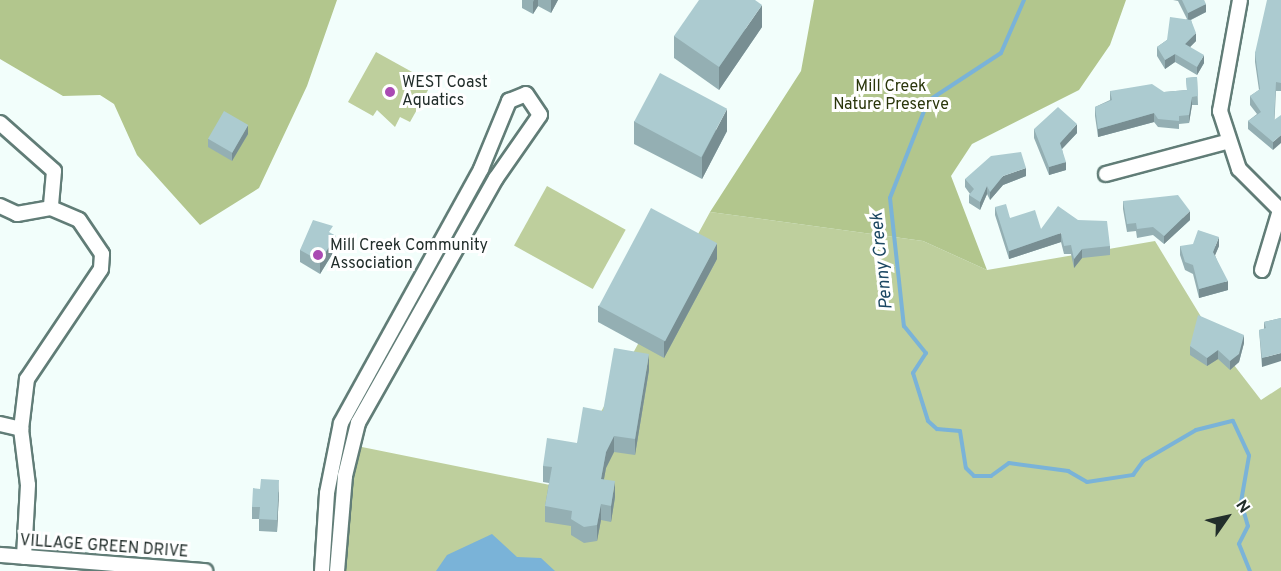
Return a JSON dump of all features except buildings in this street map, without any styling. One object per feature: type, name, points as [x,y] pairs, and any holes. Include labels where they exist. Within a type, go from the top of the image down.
[{"type":"street","points":[[1240,0],[1220,111],[1226,142],[1239,169],[1280,210],[1262,270]]},
{"type":"street","points":[[322,571],[327,493],[341,423],[481,169],[510,101],[526,94],[540,115],[496,178],[358,423],[345,476],[338,571]]},
{"type":"street","points":[[0,123],[54,171],[51,208]]},
{"type":"street","points":[[1106,174],[1226,142]]},
{"type":"street","points":[[0,206],[17,214],[51,208],[79,220],[94,236],[101,269],[27,380],[21,429],[28,485],[24,556]]},
{"type":"street","points":[[0,424],[21,429]]},
{"type":"street","name":"VILLAGE GREEN DRIVE","points":[[0,555],[205,571]]},
{"type":"green space","points":[[0,0],[337,0],[307,86],[259,188],[200,225],[137,155],[114,104],[100,95],[63,96],[0,59]]},
{"type":"green space","name":"Mill Creek Nature Preserve","points":[[814,0],[1126,0],[1110,45],[1079,90],[972,144],[951,176],[987,270],[923,241],[710,212],[801,71]]},
{"type":"green space","name":"WEST Coast Aquatics","points":[[376,52],[432,83],[410,122],[400,117],[395,127],[377,110],[373,116],[348,102]]},
{"type":"green space","points":[[547,186],[626,230],[593,289],[514,245]]},
{"type":"green space","points":[[710,212],[923,241],[987,270],[1155,241],[1217,343],[1261,400],[1281,387],[1281,571],[338,571],[352,445],[560,487]]},
{"type":"water","points":[[492,534],[517,557],[541,558],[555,571],[436,571],[447,555]]},
{"type":"waterway","name":"Penny Creek","points":[[1024,0],[1001,53],[928,101],[890,198],[904,326],[926,353],[913,373],[928,421],[937,429],[960,431],[966,468],[974,476],[991,476],[1009,463],[1068,471],[1087,482],[1133,475],[1143,461],[1196,430],[1233,421],[1249,456],[1241,502],[1248,526],[1239,544],[1250,571]]},
{"type":"place","name":"WEST Coast Aquatics","points":[[390,92]]},
{"type":"place","name":"Mill Creek Community Association","points":[[318,255]]}]
